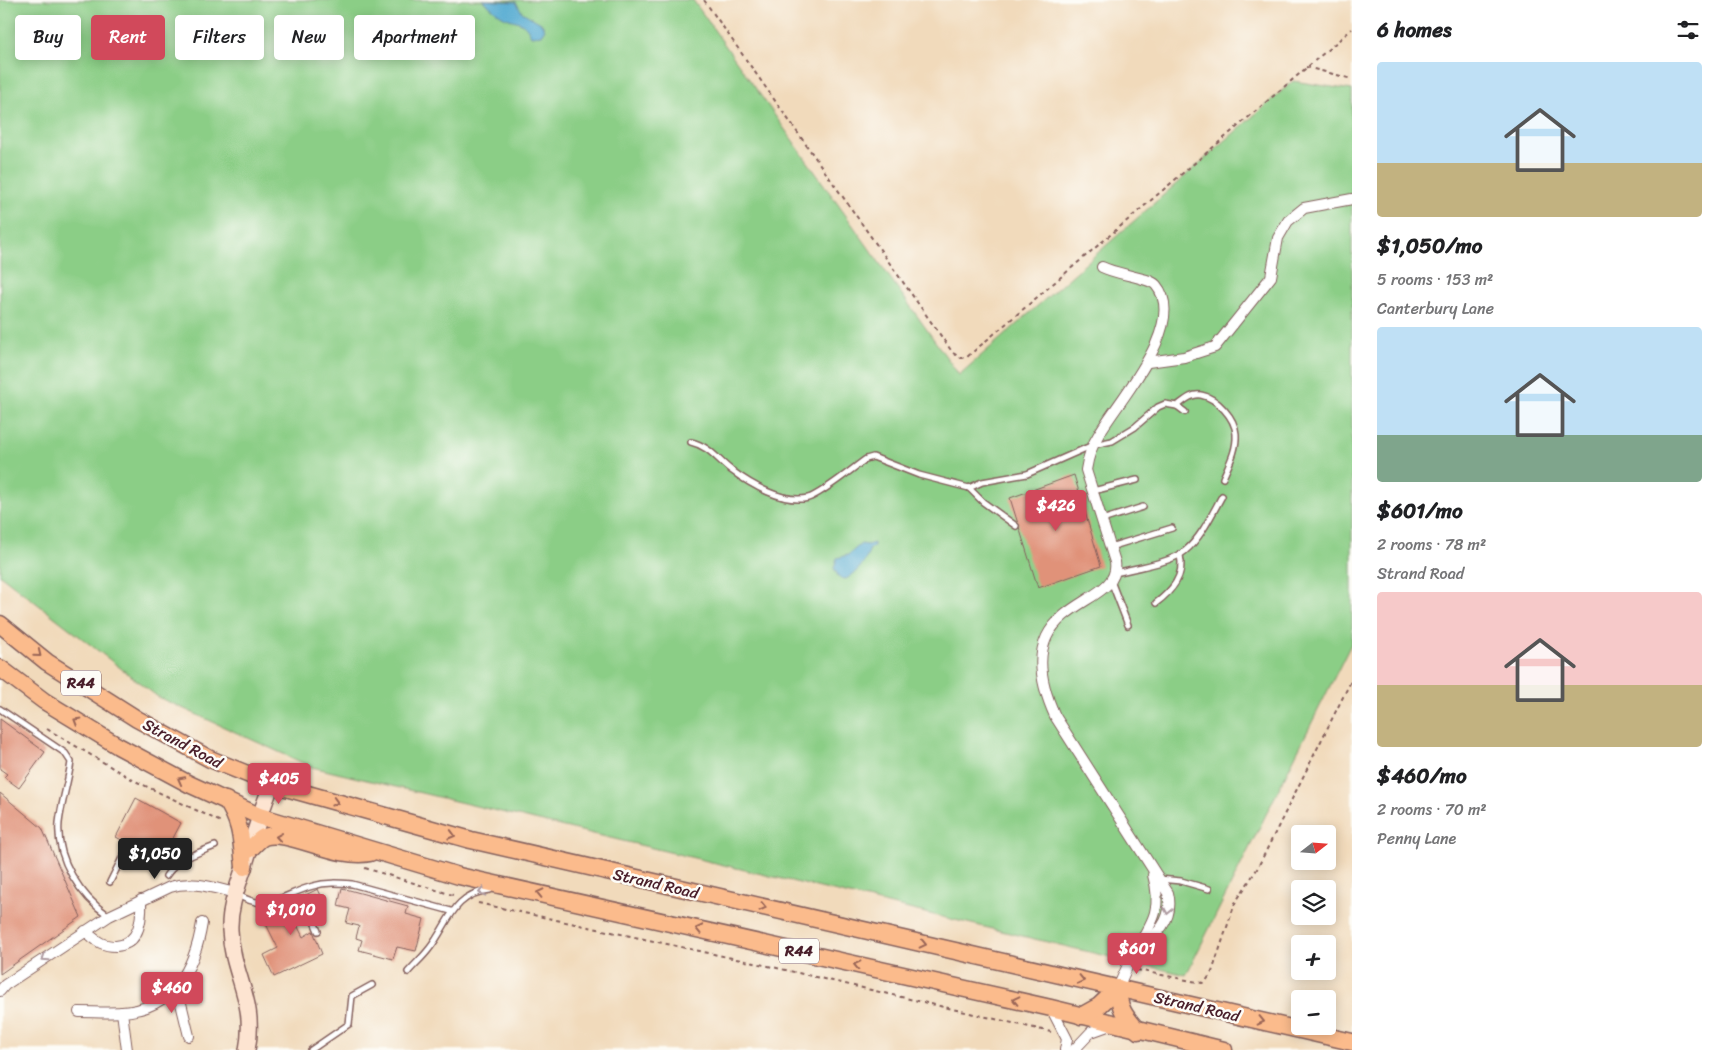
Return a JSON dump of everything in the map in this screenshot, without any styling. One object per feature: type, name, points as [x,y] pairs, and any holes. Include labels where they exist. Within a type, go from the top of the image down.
[{"type":"main road","name":"Strand Road","points":[[0,624],[47,662],[138,719],[210,759],[272,784],[471,840],[1352,1042]]},
{"type":"main road","name":"Strand Road","points":[[0,668],[44,701],[118,746],[189,784],[259,816],[459,876],[1051,1008],[1224,1050]]},
{"type":"main road","points":[[226,800],[241,832],[244,867]]},
{"type":"main road","points":[[249,850],[261,838],[278,836],[347,854],[377,851]]},
{"type":"main road","points":[[1082,1016],[1099,1006],[1118,988]]},
{"type":"main road","points":[[1118,988],[1118,1004],[1125,1017],[1138,1030]]},
{"type":"street","points":[[1148,362],[1184,357],[1215,347],[1271,277],[1278,238],[1288,221],[1304,208],[1352,199]]},
{"type":"street","points":[[1102,267],[1113,273],[1149,280],[1155,284],[1160,292],[1164,311],[1161,328],[1148,362],[1093,445],[1086,470],[1115,562],[1113,577],[1100,591],[1062,615],[1052,626],[1043,644],[1040,658],[1041,678],[1055,716],[1151,869],[1166,888],[1170,899],[1166,922],[1159,932],[1135,952]]},
{"type":"street","points":[[247,1050],[250,1019],[248,1002],[232,950],[230,913],[259,816],[272,784]]},
{"type":"street","points":[[1118,988],[1126,967],[1149,931],[1157,905],[1158,892],[1151,869]]},
{"type":"street","points":[[0,991],[5,985],[109,916],[181,883],[235,893]]},
{"type":"street","points":[[85,931],[101,944],[121,945],[130,941],[136,934],[140,922],[141,900]]},
{"type":"street","points":[[79,1012],[122,1012],[151,1005],[177,987],[194,960],[202,923]]},
{"type":"street","points":[[177,987],[189,1036]]},
{"type":"street","points":[[1051,1008],[1067,1039],[1065,1050]]},
{"type":"street","points":[[122,1012],[127,1050]]},
{"type":"street","points":[[1074,1050],[1091,1032],[1114,1024]]},
{"type":"lane","points":[[1177,406],[1191,396],[1201,395],[1220,405],[1233,423],[1236,431],[1235,448],[1222,478]]},
{"type":"lane","points":[[969,488],[982,482],[1028,474],[1093,445],[1121,437],[1158,407],[1170,404],[1177,406],[1185,412]]},
{"type":"lane","points":[[691,442],[704,446],[730,469],[752,483],[770,492],[796,498],[814,496],[866,459],[873,457],[919,475],[969,488],[982,502],[1016,526]]},
{"type":"lane","points":[[1093,492],[1137,480]]},
{"type":"lane","points":[[1128,625],[1113,577],[1180,555],[1194,542],[1222,496]]},
{"type":"lane","points":[[1101,520],[1143,507]]},
{"type":"lane","points":[[1110,547],[1172,528]]},
{"type":"lane","points":[[1156,602],[1169,592],[1178,579],[1181,570],[1180,555]]},
{"type":"lane","points":[[0,709],[64,753],[71,762],[59,822],[60,846],[67,866],[86,895],[109,916]]},
{"type":"lane","points":[[166,876],[173,866],[181,860],[215,846]]},
{"type":"lane","points":[[110,882],[123,856]]},
{"type":"lane","points":[[1159,879],[1181,881],[1210,890]]},
{"type":"lane","points":[[235,893],[246,900],[260,903],[272,902],[301,894],[323,884],[352,884],[451,911]]},
{"type":"lane","points":[[408,972],[430,949],[451,911],[474,894],[482,891],[518,888]]},
{"type":"lane","points":[[308,908],[318,931]]},
{"type":"lane","points":[[311,1050],[345,1028],[350,1020],[352,996],[372,985]]},
{"type":"path","points":[[704,0],[953,353],[961,358],[974,351],[1352,29]]},
{"type":"path","points":[[1306,67],[1352,79]]},
{"type":"path","points":[[1126,967],[1202,983],[1206,981],[1212,972],[1235,903],[1258,869],[1352,679]]},
{"type":"path","points":[[46,729],[133,780],[241,832]]},
{"type":"path","points":[[358,866],[460,897]]},
{"type":"path","points":[[471,901],[764,965],[938,1007],[1020,1023],[1056,1034]]},
{"type":"green space","points":[[0,0],[693,0],[959,375],[1293,81],[1352,90],[1352,642],[1186,975],[312,767],[158,697],[0,575]]},
{"type":"water","points":[[482,0],[516,2],[522,12],[541,23],[545,29],[541,35],[531,36],[525,26],[497,13]]},
{"type":"water","points":[[874,543],[874,546],[870,548],[867,557],[858,570],[846,579],[839,578],[834,568],[837,558],[848,555],[861,544]]},
{"type":"building","points":[[1074,475],[1101,566],[1038,588],[1010,498]]},
{"type":"building","points":[[0,719],[45,752],[19,788],[4,777],[7,774],[0,769]]},
{"type":"building","points":[[0,793],[42,828],[81,917],[0,974]]},
{"type":"building","points":[[136,798],[181,823],[161,861],[116,837]]},
{"type":"building","points":[[342,888],[408,906],[406,914],[424,919],[416,951],[397,947],[393,959],[359,950],[362,940],[356,938],[359,926],[346,923],[350,909],[338,906]]},
{"type":"building","points":[[318,889],[323,900],[292,915],[303,937],[313,931],[322,954],[274,977],[264,955],[278,948],[262,916]]}]
